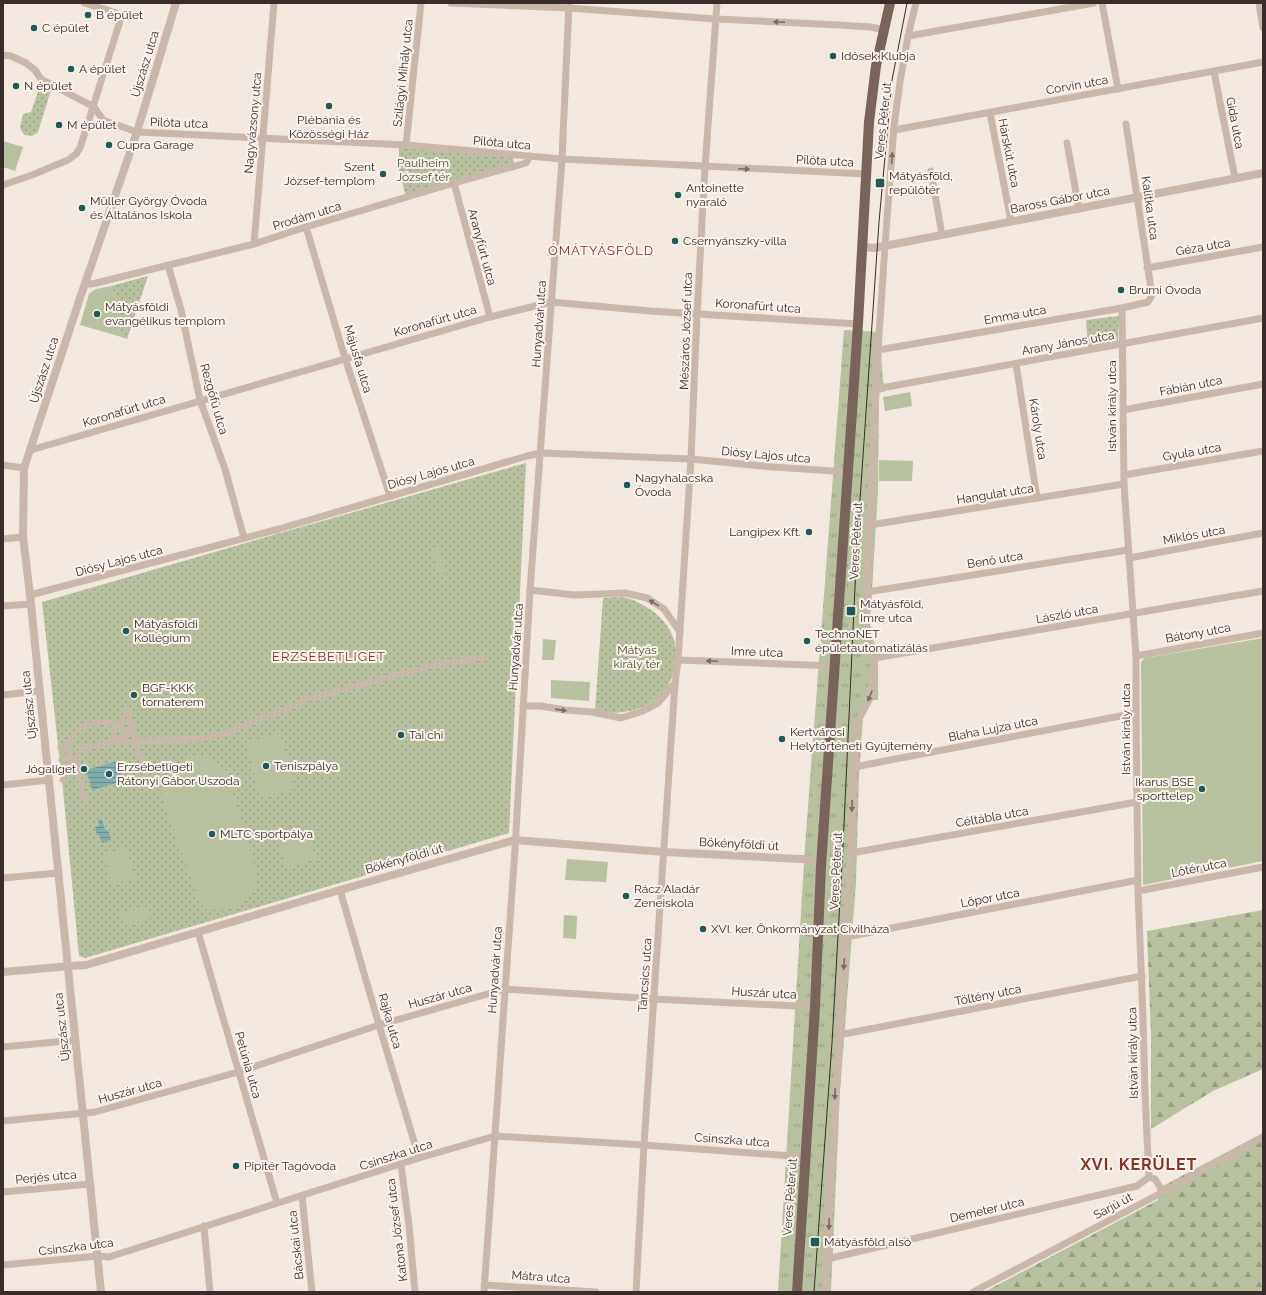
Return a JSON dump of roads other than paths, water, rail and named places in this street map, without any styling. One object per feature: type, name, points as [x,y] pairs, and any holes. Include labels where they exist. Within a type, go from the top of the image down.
[{"type":"main road","name":"Veres Péter út","points":[[797,1292],[815,1007],[822,860],[858,324],[866,174],[876,66],[890,3]]},
{"type":"street","points":[[3,185],[68,160],[76,154],[80,148],[94,108],[121,18],[114,12],[84,3]]},
{"type":"street","name":"Újszász utca","points":[[101,1292],[23,537],[24,468],[137,132],[176,3]]},
{"type":"street","name":"Nagyvázsony utca","points":[[254,244],[274,3]]},
{"type":"street","name":"Szilágyi Mihály utca","points":[[406,145],[421,3]]},
{"type":"street","points":[[451,3],[569,5],[716,19],[871,27],[884,30]]},
{"type":"street","name":"Mészáros József utca","points":[[678,660],[691,459],[705,167],[717,3]]},
{"type":"street","name":"Veres Péter út","points":[[825,1292],[839,1035],[851,853],[857,723],[870,698],[873,688],[875,658],[865,628],[884,246],[894,130],[900,82],[908,36],[916,3]]},
{"type":"street","points":[[908,36],[1094,3]]},
{"type":"street","points":[[1102,3],[1118,89]]},
{"type":"street","points":[[1259,3],[1263,28]]},
{"type":"street","name":"Hunyadvár utca","points":[[484,1288],[515,840],[530,590],[562,159],[569,5]]},
{"type":"street","points":[[3,55],[11,56],[26,63],[42,79],[94,108],[103,120],[137,132]]},
{"type":"street","name":"Corvin utca","points":[[894,130],[1263,62]]},
{"type":"street","name":"Gida utca","points":[[1214,72],[1235,178]]},
{"type":"street","name":"Hárskút utca","points":[[990,113],[1011,221]]},
{"type":"street","name":"Kalitka utca","points":[[1126,124],[1152,295]]},
{"type":"street","name":"Pilóta utca","points":[[137,132],[406,145],[562,159],[866,174]]},
{"type":"street","points":[[1067,142],[1078,209]]},
{"type":"street","name":"Prodám utca","points":[[85,284],[92,284],[254,244],[306,227],[526,163],[530,156]]},
{"type":"street","points":[[931,171],[942,235]]},
{"type":"street","name":"Baross Gábor utca","points":[[862,247],[874,248],[1263,173]]},
{"type":"street","name":"Aranyfürt utca","points":[[454,183],[490,317]]},
{"type":"street","name":"Májusfa utca","points":[[306,227],[345,358],[390,496]]},
{"type":"street","name":"Géza utca","points":[[1147,268],[1263,247]]},
{"type":"street","name":"Rezgőfű utca","points":[[168,265],[180,310],[200,400],[225,469],[244,538]]},
{"type":"street","name":"Emma utca","points":[[878,350],[1122,308],[1148,302],[1152,295]]},
{"type":"street","name":"Koronafürt utca","points":[[31,450],[345,358],[490,317],[551,302],[697,314],[858,324]]},
{"type":"street","name":"István király utca","points":[[1122,308],[1124,484],[1136,656],[1138,891],[1149,1177]]},
{"type":"street","name":"Arany János utca","points":[[876,389],[1263,318]]},
{"type":"street","name":"Károly utca","points":[[1016,364],[1037,498]]},
{"type":"street","name":"Fábián utca","points":[[1123,410],[1263,384]]},
{"type":"street","name":"Gyula utca","points":[[1124,475],[1263,451]]},
{"type":"street","name":"Diósy Lajos utca","points":[[3,606],[91,580],[279,529],[541,453],[691,459],[773,467],[848,472]]},
{"type":"street","points":[[3,465],[24,468]]},
{"type":"street","name":"Hangulat utca","points":[[870,525],[1124,484]]},
{"type":"street","name":"Miklós utca","points":[[1128,558],[1263,533]]},
{"type":"street","points":[[3,539],[23,537]]},
{"type":"street","name":"Benő utca","points":[[867,592],[1128,550]]},
{"type":"street","points":[[530,590],[575,595],[625,593],[647,598],[664,609],[680,632]]},
{"type":"street","name":"László utca","points":[[875,658],[1263,591]]},
{"type":"street","name":"Bátony utca","points":[[1136,656],[1263,633]]},
{"type":"street","points":[[62,780],[75,758],[83,748],[117,742],[200,739],[230,732],[308,699],[435,665],[485,657]]},
{"type":"street","name":"Imre utca","points":[[678,660],[835,666]]},
{"type":"street","name":"Táncsics utca","points":[[636,1292],[644,1145],[675,683],[678,660]]},
{"type":"street","points":[[523,706],[541,706],[592,712],[622,718],[643,711],[658,703],[675,683]]},
{"type":"street","points":[[3,695],[39,692]]},
{"type":"street","points":[[108,744],[128,710],[146,779]]},
{"type":"street","name":"Blaha Lujza utca","points":[[854,768],[1136,713]]},
{"type":"street","points":[[69,759],[68,747],[73,736],[90,723],[105,722],[118,726],[128,734]]},
{"type":"street","points":[[117,742],[133,729]]},
{"type":"street","points":[[60,748],[68,747]]},
{"type":"street","points":[[61,760],[75,758]]},
{"type":"street","points":[[75,758],[85,802]]},
{"type":"street","points":[[3,785],[49,780]]},
{"type":"street","name":"Céltábla utca","points":[[851,853],[1137,802]]},
{"type":"street","name":"Bökényföldi út","points":[[3,972],[86,965],[515,840],[664,852],[822,860]]},
{"type":"street","name":"Lőtér utca","points":[[1138,891],[1263,867]]},
{"type":"street","points":[[3,878],[58,873]]},
{"type":"street","name":"Lőpor utca","points":[[846,937],[1138,880]]},
{"type":"street","name":"Rajka utca","points":[[340,890],[419,1158]]},
{"type":"street","name":"Petúnia utca","points":[[198,932],[277,1203]]},
{"type":"street","name":"Töltény utca","points":[[839,1035],[1142,976]]},
{"type":"street","name":"Huszár utca","points":[[3,1121],[95,1112],[238,1072],[379,1025],[505,989],[654,999],[815,1007]]},
{"type":"street","points":[[3,1047],[76,1040]]},
{"type":"street","name":"Csinszka utca","points":[[3,1265],[109,1256],[401,1165],[419,1158],[495,1136],[806,1157]]},
{"type":"street","name":"Sarjú út","points":[[973,1292],[1263,1138]]},
{"type":"street","name":"Katona József utca","points":[[401,1165],[409,1226],[415,1292]]},
{"type":"street","points":[[1149,1177],[1155,1179],[1163,1192]]},
{"type":"street","name":"Demeter utca","points":[[827,1259],[1137,1186],[1149,1177]]},
{"type":"street","name":"Perjés utca","points":[[3,1192],[90,1184]]},
{"type":"street","name":"Bácskai utca","points":[[302,1196],[312,1292]]},
{"type":"street","points":[[204,1226],[210,1292]]},
{"type":"street","name":"Mátra utca","points":[[484,1288],[596,1292]]},
{"type":"water","points":[[118,761],[124,781],[92,790],[86,770]]},
{"type":"water","points":[[102,819],[105,830],[108,830],[111,840],[102,843],[99,835],[97,835],[95,827],[100,826],[98,820]]},
{"type":"tram line","points":[[814,1292],[832,1043],[857,544],[879,222],[892,80],[907,3]]},
{"type":"place","name":"B épület","points":[[88,15]]},
{"type":"place","name":"C épület","points":[[34,28]]},
{"type":"place","name":"Idősek Klubja","points":[[833,56]]},
{"type":"place","name":"A épület","points":[[71,69]]},
{"type":"place","name":"N épület","points":[[16,86]]},
{"type":"place","name":"Plébánia és Közösségi Ház","points":[[329,106]]},
{"type":"place","name":"M épület","points":[[59,125]]},
{"type":"place","name":"Cupra Garage","points":[[109,145]]},
{"type":"place","name":"Szent József-templom","points":[[383,174]]},
{"type":"place","name":"Mátyásföld, repülőtér","points":[[880,183]]},
{"type":"place","name":"Antoinette nyaraló","points":[[678,195]]},
{"type":"place","name":"Müller György Óvoda és Általános Iskola","points":[[82,208]]},
{"type":"place","name":"Csernyánszky-villa","points":[[675,241]]},
{"type":"place","name":"Brumi Óvoda","points":[[1121,290]]},
{"type":"place","name":"Mátyásföldi evangélikus templom","points":[[97,314]]},
{"type":"place","name":"Nagyhalacska Óvoda","points":[[627,485]]},
{"type":"place","name":"Langipex Kft.","points":[[809,532]]},
{"type":"place","name":"Mátyásföld, Imre utca","points":[[851,611]]},
{"type":"place","name":"Mátyásföldi Kollégium","points":[[126,631]]},
{"type":"place","name":"TechnoNET épületautomatizálás","points":[[807,641]]},
{"type":"place","name":"BGF-KKK tornaterem","points":[[134,695]]},
{"type":"place","name":"Tai chi","points":[[401,735]]},
{"type":"place","name":"Kertvárosi Helytörténeti Gyűjtemény","points":[[782,739]]},
{"type":"place","name":"Teniszpálya","points":[[266,766]]},
{"type":"place","name":"Jógaliget","points":[[84,769]]},
{"type":"place","name":"Erzsébetligeti Rátonyi Gábor Uszoda","points":[[109,774]]},
{"type":"place","name":"Ikarus BSE sporttelep","points":[[1202,789]]},
{"type":"place","name":"MLTC sportpálya","points":[[212,834]]},
{"type":"place","name":"Rácz Aladár Zeneiskola","points":[[626,896]]},
{"type":"place","name":"XVI. ker. Önkormányzat Civilháza","points":[[703,929]]},
{"type":"place","name":"Pipitér Tagóvoda","points":[[236,1166]]},
{"type":"place","name":"Mátyásföld alsó","points":[[815,1242]]},
{"type":"district","name":"ÓMÁTYÁSFÖLD","points":[[601,250]]},
{"type":"district","name":"ERZSÉBETLIGET","points":[[329,656]]},
{"type":"district","name":"XVI. KERÜLET","points":[[1139,1164]]},
{"type":"park label","name":"Paulheim József tér","points":[[423,170]]},
{"type":"park label","name":"Mátyás király tér","points":[[637,657]]}]
